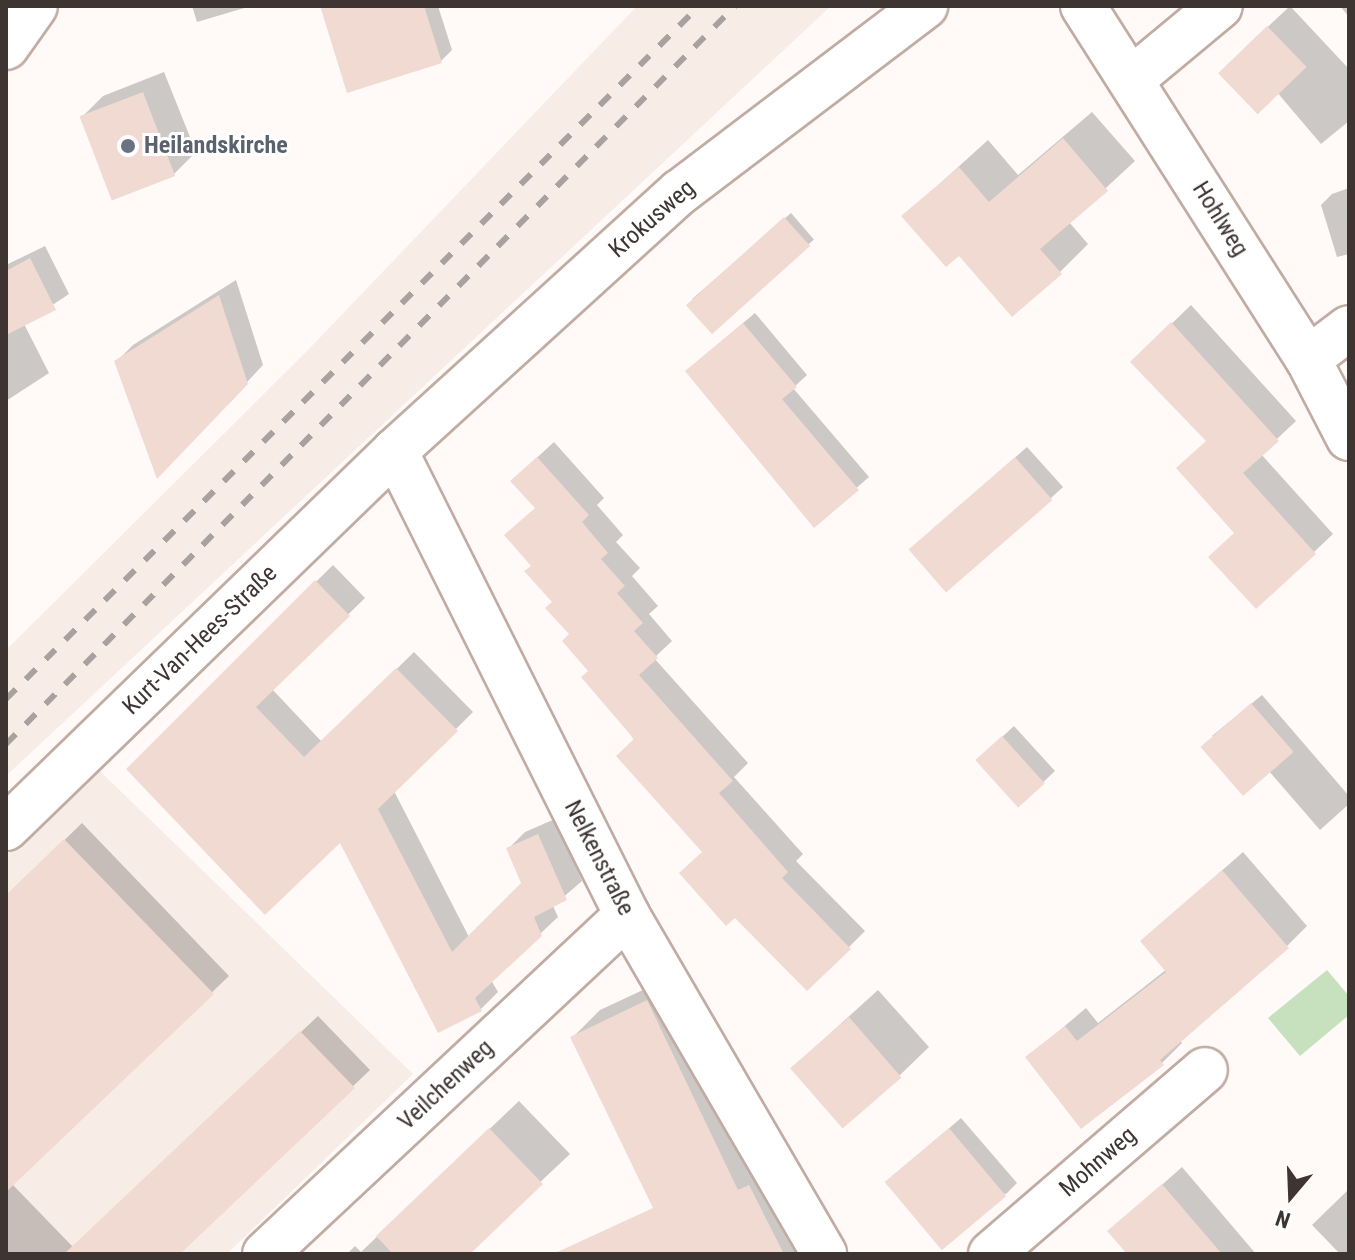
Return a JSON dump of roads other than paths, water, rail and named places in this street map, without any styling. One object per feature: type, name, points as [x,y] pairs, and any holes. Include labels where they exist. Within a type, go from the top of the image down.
[{"type":"street","points":[[6,47],[35,6]]},
{"type":"street","name":"Krokusweg","points":[[395,451],[680,192],[925,6]]},
{"type":"street","name":"Hohlweg","points":[[1083,6],[1308,359],[1349,438]]},
{"type":"street","points":[[1132,79],[1220,6]]},
{"type":"street","points":[[1308,359],[1349,328]]},
{"type":"street","name":"Kurt-Van-Hees-Straße","points":[[6,828],[395,451]]},
{"type":"street","name":"Nelkenstraße","points":[[395,451],[627,915],[824,1254]]},
{"type":"street","name":"Veilchenweg","points":[[265,1254],[627,915]]},
{"type":"street","name":"Mohnweg","points":[[991,1254],[1205,1070]]},
{"type":"railway","points":[[6,699],[699,6]]},
{"type":"railway","points":[[6,744],[735,6]]},
{"type":"place","name":"Heilandskirche","points":[[128,146]]}]
